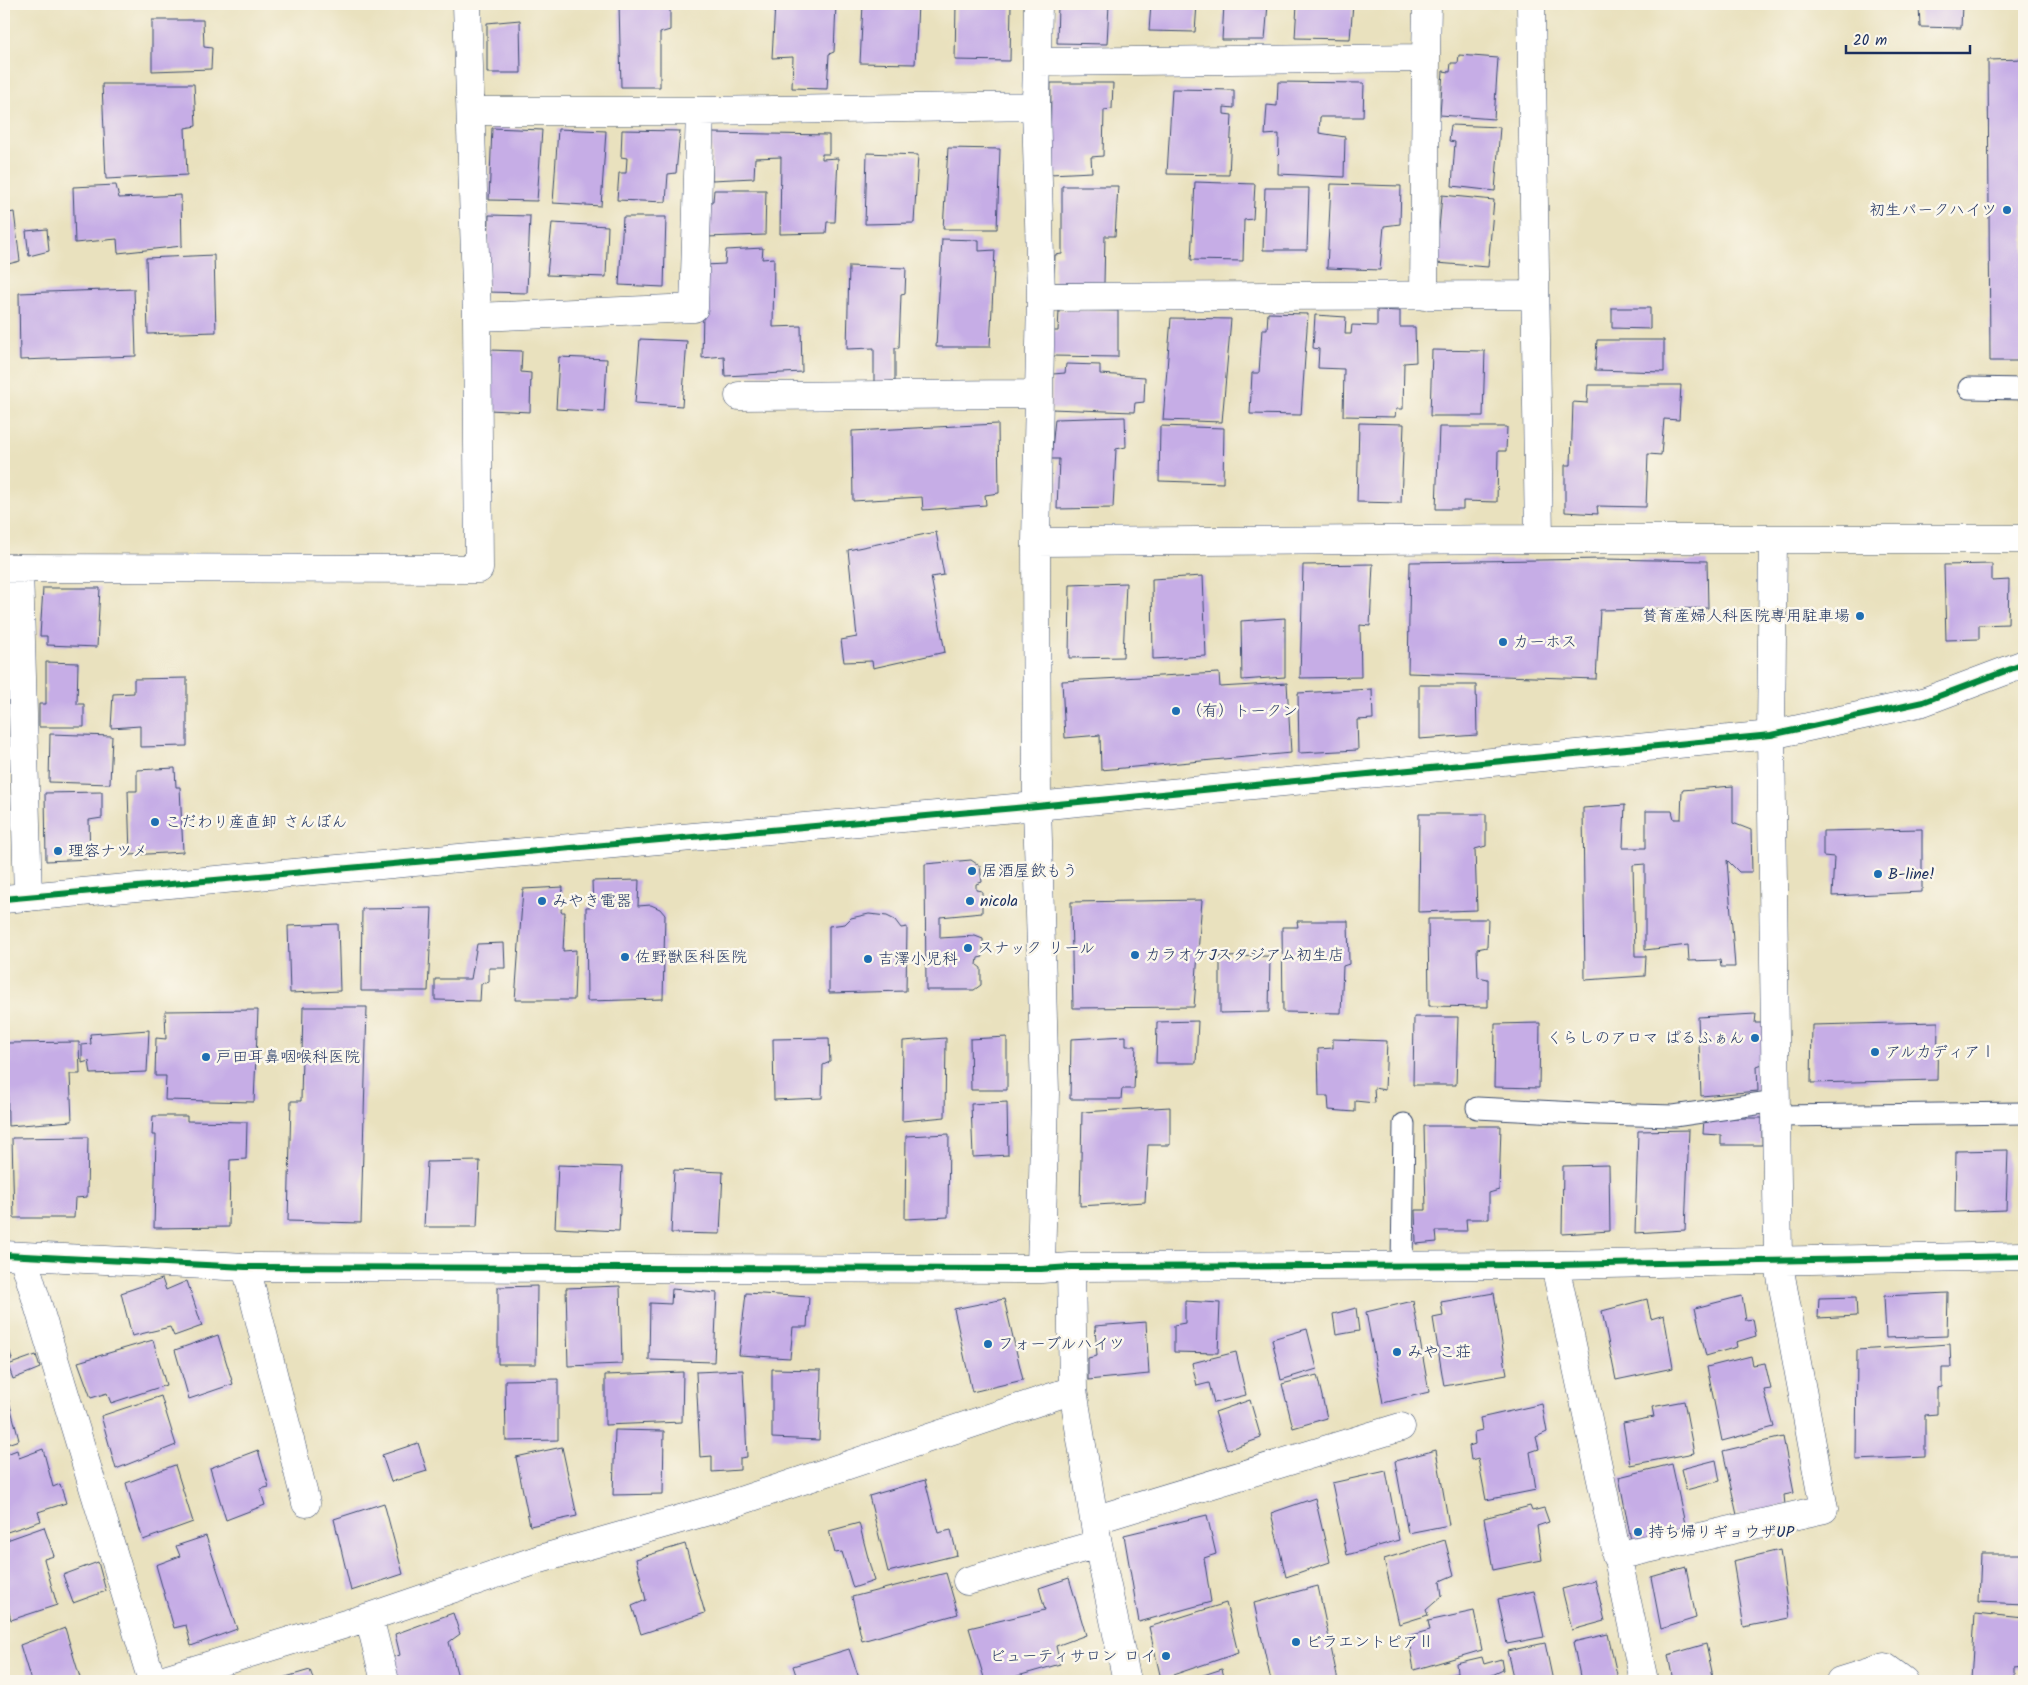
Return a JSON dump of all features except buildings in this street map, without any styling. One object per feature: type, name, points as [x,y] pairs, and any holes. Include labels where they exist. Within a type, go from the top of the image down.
[{"type":"street","points":[[467,4],[477,317],[479,569],[12,568],[16,898],[1037,806],[1772,735],[1923,702],[2024,664]]},
{"type":"street","points":[[1038,4],[1036,106],[1041,297],[1036,542],[1037,806],[1045,1092],[1041,1269]]},
{"type":"street","points":[[1424,296],[1427,4]]},
{"type":"street","points":[[1531,4],[1539,539]]},
{"type":"street","points":[[1038,62],[1426,58]]},
{"type":"street","points":[[471,112],[1036,106]]},
{"type":"street","points":[[477,317],[694,308],[700,111]]},
{"type":"street","points":[[1041,297],[1535,296]]},
{"type":"street","points":[[739,396],[1039,394]]},
{"type":"street","points":[[1616,1556],[1824,1508],[1778,1260],[1772,735],[1773,539]]},
{"type":"street","points":[[1036,542],[2024,539]]},
{"type":"street","points":[[152,1681],[13,1256],[246,1267],[1041,1269],[1072,1267],[1555,1265],[2024,1256]]},
{"type":"street","points":[[1555,1265],[1644,1681]]},
{"type":"street","points":[[246,1267],[306,1503]]},
{"type":"street","points":[[1072,1267],[1073,1390],[1096,1532],[1128,1681]]},
{"type":"street","points":[[158,1681],[369,1617],[540,1559],[719,1508],[1073,1390]]},
{"type":"street","points":[[967,1581],[1096,1532],[1401,1427]]},
{"type":"street","points":[[369,1617],[385,1681]]},
{"type":"street","points":[[1840,1681],[1885,1667],[1904,1681]]},
{"type":"lane","points":[[1969,388],[2024,389]]},
{"type":"lane","points":[[1476,1108],[1674,1116],[1777,1109],[2024,1113]]},
{"type":"lane","points":[[1402,1265],[1404,1124]]},
{"type":"cycle path","points":[[4,899],[1037,806],[1771,735],[1923,702],[2024,664]]},
{"type":"cycle path","points":[[4,1255],[246,1267],[1041,1269],[1071,1267],[1555,1265],[2024,1256]]},
{"type":"place","name":"初生パークハイツ","points":[[2007,210]]},
{"type":"place","name":"賛育産婦人科医院専用駐車場","points":[[1860,616]]},
{"type":"place","name":"カーホス","points":[[1503,642]]},
{"type":"place","name":"（有）トークン","points":[[1176,711]]},
{"type":"place","name":"こだわり産直卸 さんぼん","points":[[155,822]]},
{"type":"place","name":"理容ナツメ","points":[[58,851]]},
{"type":"place","name":"居酒屋飲もう","points":[[972,871]]},
{"type":"place","name":"B-line!","points":[[1878,874]]},
{"type":"place","name":"みやき電器","points":[[542,901]]},
{"type":"place","name":"nicola","points":[[970,901]]},
{"type":"place","name":"スナック リール","points":[[968,948]]},
{"type":"place","name":"カラオケJスタジアム初生店","points":[[1135,955]]},
{"type":"place","name":"佐野獣医科医院","points":[[625,957]]},
{"type":"place","name":"吉澤小児科","points":[[868,959]]},
{"type":"place","name":"くらしのアロマ ぱるふぁん","points":[[1755,1038]]},
{"type":"place","name":"アルカディアⅠ","points":[[1875,1052]]},
{"type":"place","name":"戸田耳鼻咽喉科医院","points":[[206,1057]]},
{"type":"place","name":"フォーブルハイツ","points":[[988,1344]]},
{"type":"place","name":"みやこ荘","points":[[1397,1352]]},
{"type":"place","name":"持ち帰りギョウザUP","points":[[1638,1532]]},
{"type":"place","name":"ビラエントピアⅡ","points":[[1296,1642]]},
{"type":"place","name":"ビューティサロン ロイ","points":[[1166,1656]]}]
